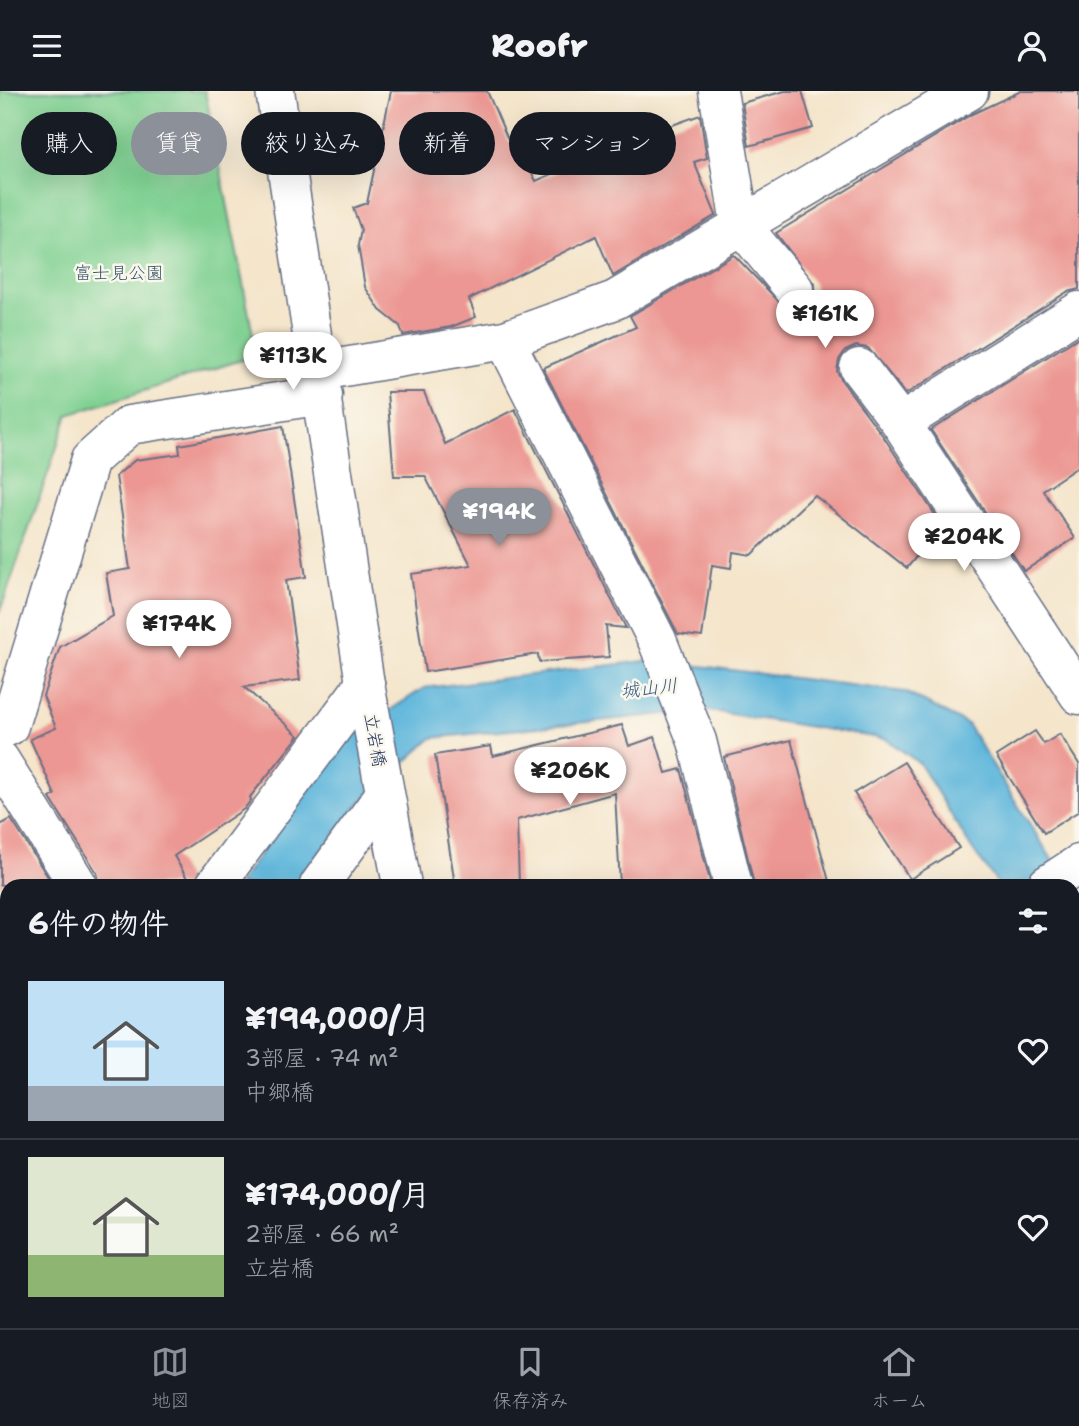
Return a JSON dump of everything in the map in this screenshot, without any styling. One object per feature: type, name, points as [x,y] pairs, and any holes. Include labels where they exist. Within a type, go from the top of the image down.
[{"type":"street","name":"立岩橋","points":[[275,91],[322,383],[365,684],[401,879]]},
{"type":"street","points":[[718,91],[740,224],[793,289]]},
{"type":"street","points":[[0,730],[9,726],[90,460],[129,425],[505,340],[615,300],[969,91]]},
{"type":"street","points":[[901,423],[1079,311]]},
{"type":"street","points":[[505,340],[657,640],[697,741],[732,879]]},
{"type":"street","points":[[859,368],[901,423],[1079,695]]},
{"type":"street","points":[[219,879],[365,684]]},
{"type":"street","points":[[0,760],[74,879]]},
{"type":"street","points":[[323,879],[384,795]]},
{"type":"street","points":[[1057,879],[1079,864]]},
{"type":"green space","name":"富士見公園","points":[[0,91],[205,91],[209,112],[131,112],[131,175],[222,175],[257,355],[68,415],[0,612]]},
{"type":"water","name":"城山川","points":[[653,660],[905,692],[967,724],[1064,879],[994,879],[972,849],[920,764],[886,739],[705,710],[432,738],[359,804],[300,879],[242,879],[338,744],[424,688]]},
{"type":"building","points":[[391,91],[487,91],[509,142],[509,175],[533,175],[536,181],[550,175],[676,175],[676,124],[700,115],[707,158],[694,162],[716,215],[613,276],[596,236],[469,299],[476,317],[451,327],[403,335],[400,326],[380,310],[365,287],[358,245],[361,230],[353,208],[367,203],[373,175],[385,175],[385,119]]},
{"type":"building","points":[[785,91],[802,91],[813,128],[749,146],[742,103]]},
{"type":"building","points":[[1021,91],[1079,91],[1079,289],[1067,292],[906,394],[868,348],[856,346],[845,351],[839,360],[837,371],[842,381],[883,436],[942,525],[907,568],[814,495],[751,555],[733,552],[731,568],[712,565],[702,637],[678,634],[543,368],[636,327],[630,316],[734,255],[786,309],[797,311],[807,306],[815,296],[815,285],[776,233],[972,114]]},
{"type":"building","points":[[1079,337],[1079,466],[1043,490],[1075,538],[1024,571],[931,430]]},
{"type":"building","points":[[387,392],[424,392],[445,444],[515,409],[626,628],[606,626],[609,657],[539,662],[538,654],[425,672],[411,574],[471,565],[425,476],[394,476]]},
{"type":"building","points":[[283,426],[306,577],[286,580],[300,680],[244,687],[299,736],[250,797],[251,800],[244,809],[174,856],[187,879],[98,879],[50,798],[55,795],[30,739],[56,728],[43,696],[60,647],[113,616],[106,573],[130,569],[116,476],[135,460],[180,454],[179,445]]},
{"type":"building","points":[[622,725],[629,746],[655,737],[666,773],[681,769],[709,879],[620,879],[615,793],[517,820],[519,879],[454,879],[435,755],[491,746],[493,756]]},
{"type":"building","points":[[1035,731],[1044,744],[1060,734],[1079,764],[1079,811],[1044,833],[996,756]]},
{"type":"building","points":[[791,740],[828,879],[753,879],[724,757]]},
{"type":"building","points":[[904,762],[959,848],[910,879],[854,793]]},
{"type":"building","points":[[11,819],[49,879],[0,879],[0,825]]}]
